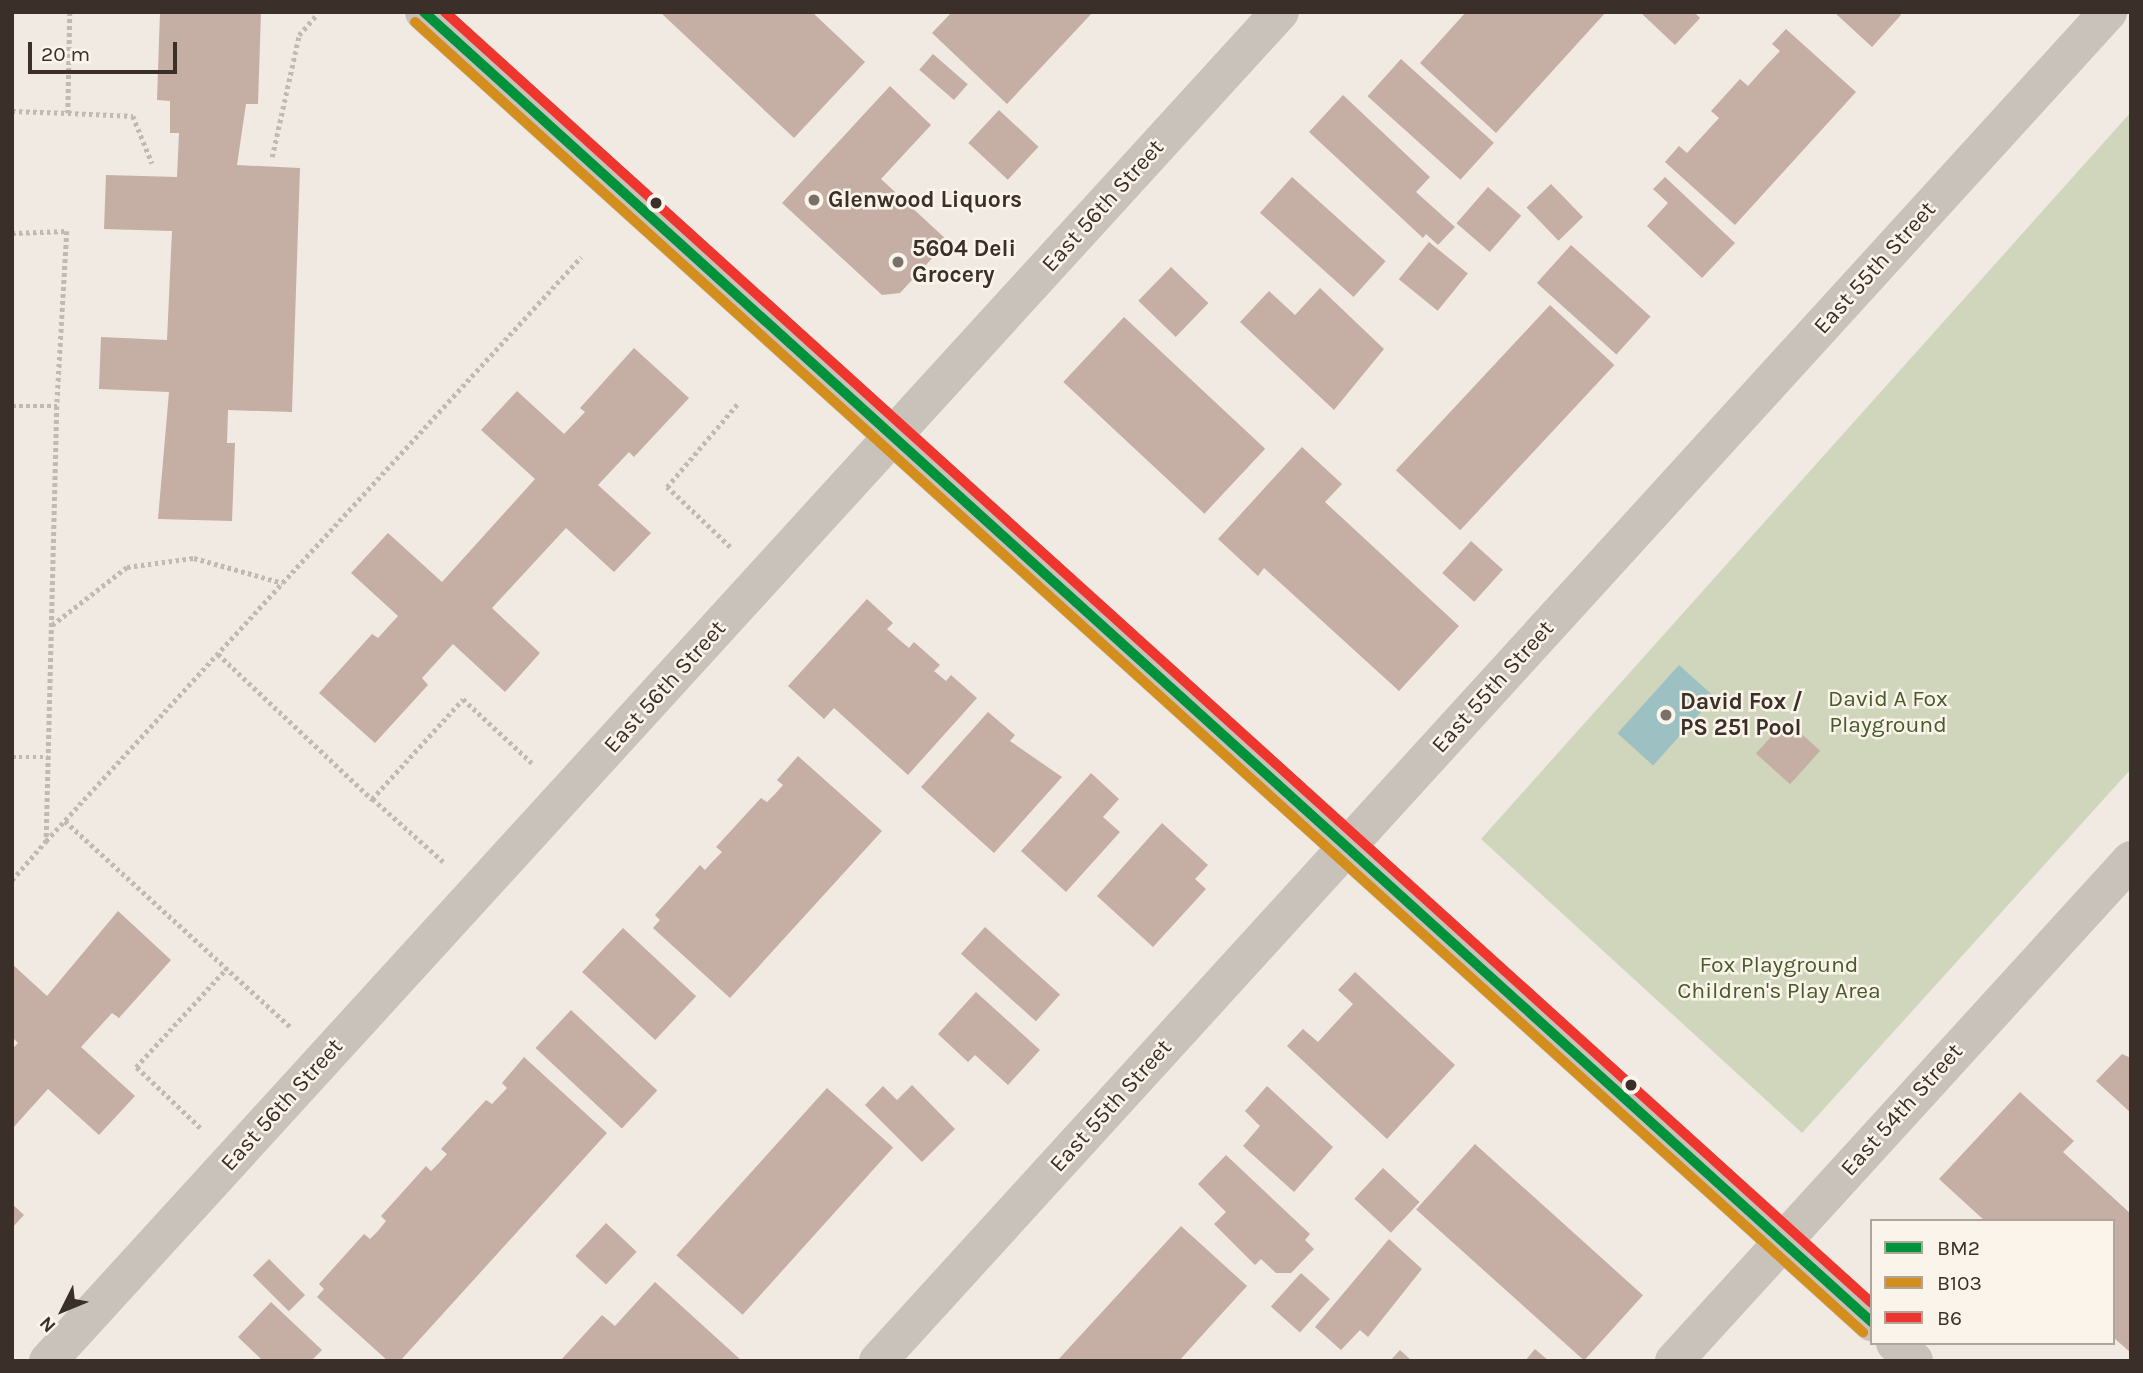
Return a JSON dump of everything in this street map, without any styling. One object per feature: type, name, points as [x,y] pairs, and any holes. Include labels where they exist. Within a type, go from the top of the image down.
[{"type":"street","name":"East 56th Street","points":[[48,1361],[1280,12]]},
{"type":"street","name":"East 55th Street","points":[[878,1361],[2108,12]]},
{"type":"street","points":[[438,17],[1870,1320]]},
{"type":"street","name":"East 54th Street","points":[[1674,1361],[2131,860]]},
{"type":"street","points":[[1897,1345],[1914,1361]]},
{"type":"path","points":[[68,113],[70,12]]},
{"type":"path","points":[[272,157],[299,35],[317,13]]},
{"type":"path","points":[[12,111],[133,116],[152,163]]},
{"type":"path","points":[[12,233],[67,231],[57,406],[46,841]]},
{"type":"path","points":[[12,880],[581,257]]},
{"type":"path","points":[[739,402],[667,487],[764,578]]},
{"type":"path","points":[[12,406],[57,406]]},
{"type":"path","points":[[52,625],[127,567],[194,558],[283,583]]},
{"type":"path","points":[[218,654],[372,799],[477,892]]},
{"type":"path","points":[[372,799],[463,699],[567,794]]},
{"type":"path","points":[[12,757],[48,757]]},
{"type":"path","points":[[65,821],[325,1058]]},
{"type":"path","points":[[227,968],[136,1067],[233,1159]]},
{"type":"green space","name":"David A Fox Playground","points":[[2131,112],[2131,769],[1802,1133],[1481,839]]},
{"type":"water","name":"David Fox / PS 251 Pool","points":[[1679,665],[1715,697],[1653,765],[1617,733]]},
{"type":"building","points":[[160,12],[261,12],[258,104],[246,104],[237,165],[300,168],[292,412],[228,410],[227,443],[235,443],[232,521],[158,519],[169,392],[99,389],[101,337],[167,340],[172,231],[104,229],[106,175],[177,177],[179,133],[170,133],[170,101],[157,100]]},
{"type":"building","points":[[660,12],[812,12],[865,62],[794,138]]},
{"type":"building","points":[[952,12],[1093,12],[1007,104],[932,33]]},
{"type":"building","points":[[1466,12],[1606,12],[1496,133],[1420,63]]},
{"type":"building","points":[[1640,12],[1694,12],[1700,18],[1675,45]]},
{"type":"building","points":[[1834,12],[1898,12],[1901,15],[1872,47]]},
{"type":"building","points":[[1786,29],[1856,92],[1735,225],[1665,162],[1679,146],[1687,153],[1719,118],[1711,111],[1740,79],[1748,86],[1780,51],[1772,44]]},
{"type":"building","points":[[933,54],[968,84],[954,100],[919,70]]},
{"type":"building","points":[[1401,59],[1494,143],[1460,180],[1368,96]]},
{"type":"building","points":[[890,86],[931,125],[881,179],[948,241],[900,293],[882,295],[782,203]]},
{"type":"building","points":[[1343,95],[1430,177],[1416,192],[1455,227],[1438,245],[1426,234],[1423,238],[1309,132]]},
{"type":"building","points":[[999,110],[1038,147],[1008,180],[968,143]]},
{"type":"building","points":[[1292,177],[1386,261],[1354,297],[1260,213]]},
{"type":"building","points":[[1665,177],[1735,243],[1702,278],[1647,226],[1668,203],[1653,189]]},
{"type":"building","points":[[1551,184],[1583,217],[1558,241],[1527,208]]},
{"type":"building","points":[[1488,187],[1521,216],[1490,252],[1457,223]]},
{"type":"building","points":[[1429,242],[1468,273],[1438,311],[1399,279]]},
{"type":"building","points":[[1571,245],[1651,317],[1616,354],[1537,283]]},
{"type":"building","points":[[1171,267],[1208,303],[1176,337],[1138,301]]},
{"type":"building","points":[[1320,288],[1384,349],[1334,410],[1240,322],[1269,291],[1295,315]]},
{"type":"building","points":[[1550,305],[1614,365],[1460,530],[1396,470]]},
{"type":"building","points":[[1124,317],[1265,449],[1204,514],[1063,382]]},
{"type":"building","points":[[634,348],[689,398],[634,457],[629,452],[598,485],[651,533],[614,572],[566,528],[492,608],[540,653],[505,692],[453,644],[422,678],[428,685],[375,743],[319,693],[372,634],[378,638],[398,616],[351,573],[388,533],[442,582],[535,479],[481,430],[517,391],[564,434],[585,412],[580,408]]},
{"type":"building","points":[[1302,447],[1342,484],[1325,502],[1459,626],[1399,691],[1264,568],[1258,576],[1218,539]]},
{"type":"building","points":[[1471,541],[1503,570],[1474,602],[1442,573]]},
{"type":"building","points":[[867,599],[893,623],[887,629],[909,648],[914,642],[940,665],[934,671],[946,681],[951,675],[977,698],[908,775],[834,708],[824,719],[788,686]]},
{"type":"building","points":[[988,712],[1015,735],[1010,741],[1062,777],[994,853],[921,787]]},
{"type":"building","points":[[1786,720],[1820,751],[1790,784],[1756,753]]},
{"type":"building","points":[[798,756],[882,831],[730,998],[653,928],[660,920],[655,915],[700,865],[705,870],[722,852],[716,847],[761,798],[767,802],[775,794],[783,785],[777,780]]},
{"type":"building","points":[[1091,773],[1119,799],[1103,817],[1120,832],[1066,892],[1021,851]]},
{"type":"building","points":[[1162,823],[1208,865],[1195,879],[1206,889],[1153,947],[1097,896]]},
{"type":"building","points":[[118,911],[171,960],[119,1018],[112,1013],[81,1047],[135,1096],[99,1135],[48,1089],[12,1129],[12,1049],[18,1043],[12,1037],[12,964],[47,996]]},
{"type":"building","points":[[985,927],[1060,995],[1036,1021],[961,954]]},
{"type":"building","points":[[623,928],[696,996],[655,1040],[582,972]]},
{"type":"building","points":[[1355,972],[1455,1065],[1387,1139],[1287,1046],[1303,1029],[1318,1042],[1353,1004],[1338,990]]},
{"type":"building","points":[[976,992],[1040,1050],[1008,1085],[975,1055],[968,1062],[938,1034]]},
{"type":"building","points":[[571,1010],[657,1090],[622,1129],[536,1048]]},
{"type":"building","points":[[2122,1054],[2131,1058],[2131,1113],[2096,1081]]},
{"type":"building","points":[[524,1057],[607,1133],[400,1361],[388,1361],[317,1297],[324,1289],[319,1284],[364,1234],[370,1239],[378,1231],[386,1221],[381,1216],[426,1166],[431,1171],[439,1163],[447,1154],[441,1149],[486,1100],[492,1104],[507,1088],[502,1083]]},
{"type":"building","points":[[912,1085],[955,1129],[922,1162],[865,1105],[883,1086],[897,1100]]},
{"type":"building","points":[[1267,1086],[1333,1147],[1294,1192],[1243,1146],[1260,1126],[1245,1111]]},
{"type":"building","points":[[827,1088],[893,1148],[743,1315],[676,1255]]},
{"type":"building","points":[[2020,1092],[2074,1141],[2063,1152],[2131,1214],[2131,1353],[2115,1339],[2115,1219],[1983,1219],[1939,1179]]},
{"type":"building","points":[[1475,1144],[1643,1295],[1584,1361],[1416,1209]]},
{"type":"building","points":[[1226,1155],[1310,1234],[1305,1240],[1314,1249],[1291,1273],[1276,1273],[1261,1259],[1255,1265],[1214,1224],[1226,1212],[1198,1184]]},
{"type":"building","points":[[1383,1168],[1420,1202],[1391,1233],[1354,1199]]},
{"type":"building","points":[[12,1204],[24,1215],[12,1228]]},
{"type":"building","points":[[606,1223],[637,1252],[606,1285],[575,1256]]},
{"type":"building","points":[[1181,1226],[1247,1286],[1179,1361],[1057,1361]]},
{"type":"building","points":[[1389,1239],[1422,1269],[1368,1337],[1360,1330],[1341,1350],[1315,1327]]},
{"type":"building","points":[[269,1259],[305,1295],[289,1311],[253,1275]]},
{"type":"building","points":[[1301,1273],[1330,1299],[1300,1333],[1271,1306]]},
{"type":"building","points":[[655,1282],[742,1361],[560,1361],[602,1315],[615,1326]]},
{"type":"building","points":[[271,1302],[322,1350],[311,1361],[263,1361],[238,1337]]},
{"type":"building","points":[[1535,1349],[1549,1361],[1525,1361]]},
{"type":"building","points":[[1400,1350],[1412,1361],[1390,1361]]},
{"type":"transit line","name":"BM2","points":[[424,12],[1870,1320]]},
{"type":"transit line","name":"B6","points":[[445,12],[1870,1301]]},
{"type":"transit line","name":"B103","points":[[415,22],[1863,1332]]},
{"type":"place","name":"Glenwood Liquors","points":[[814,200]]},
{"type":"place","name":"5604 Deli Grocery","points":[[898,262]]},
{"type":"place","name":"David Fox / PS 251 Pool","points":[[1666,715]]},
{"type":"park label","name":"Fox Playground Children's Play Area","points":[[1779,978]]}]
